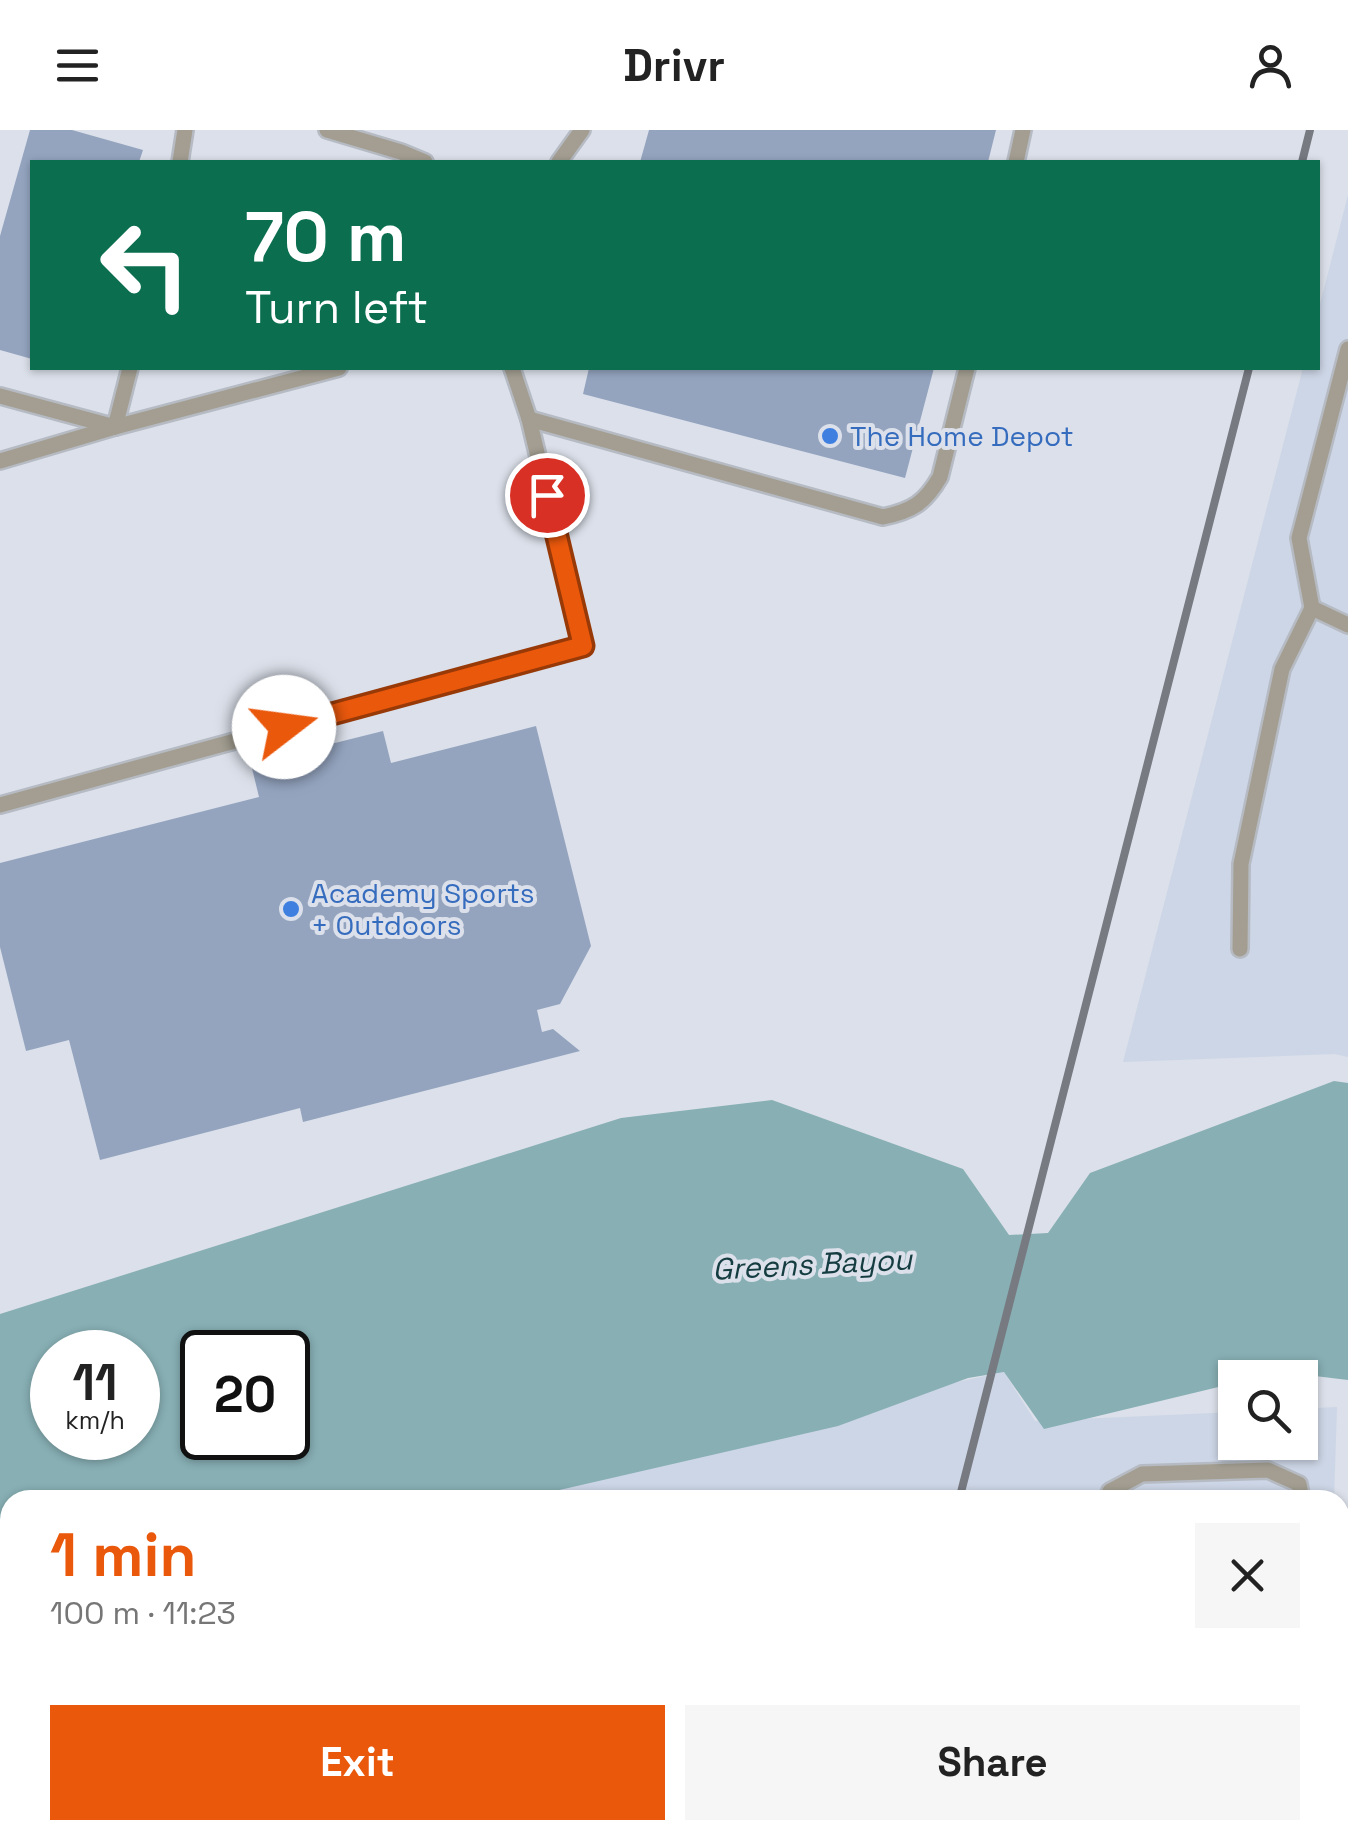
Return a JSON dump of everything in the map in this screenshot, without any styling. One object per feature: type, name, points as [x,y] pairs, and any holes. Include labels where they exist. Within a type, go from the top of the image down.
[{"type":"lane","points":[[180,160],[184,130]]},
{"type":"lane","points":[[328,130],[420,160]]},
{"type":"lane","points":[[560,160],[582,130]]},
{"type":"lane","points":[[1016,160],[1024,130]]},
{"type":"lane","points":[[1240,949],[1241,864],[1282,669],[1312,608],[1299,538],[1348,349]]},
{"type":"lane","points":[[115,427],[129,370]]},
{"type":"lane","points":[[0,461],[331,370]]},
{"type":"lane","points":[[0,805],[583,646],[513,370]]},
{"type":"lane","points":[[528,419],[883,517],[919,504],[940,477],[966,370]]},
{"type":"lane","points":[[0,396],[115,427]]},
{"type":"lane","points":[[1312,608],[1348,625]]},
{"type":"lane","points":[[1112,1490],[1142,1474],[1268,1470],[1299,1484],[1300,1490]]},
{"type":"shaded area","points":[[1348,195],[1348,1057],[1335,1054],[1123,1062],[1302,370],[1320,370],[1320,304]]},
{"type":"shaded area","points":[[1004,1372],[1035,1421],[1218,1413],[1218,1460],[1318,1460],[1318,1408],[1337,1407],[1334,1490],[452,1490]]},
{"type":"water","name":"Greens Bayou","points":[[1334,1081],[1348,1083],[1348,1380],[1318,1376],[1318,1360],[1218,1360],[1218,1387],[1044,1429],[1004,1372],[968,1378],[838,1426],[560,1490],[0,1490],[0,1314],[621,1118],[772,1100],[963,1169],[1009,1235],[1048,1233],[1090,1173]]},
{"type":"building","points":[[30,130],[72,130],[143,150],[140,160],[30,160],[30,358],[0,350],[0,236]]},
{"type":"building","points":[[649,130],[996,130],[988,160],[641,160]]},
{"type":"building","name":"The Home Depot","points":[[589,370],[933,370],[905,478],[583,394]]},
{"type":"building","points":[[536,726],[591,946],[560,1004],[537,1010],[542,1032],[553,1029],[580,1051],[303,1122],[300,1108],[100,1160],[69,1040],[26,1051],[0,947],[0,863],[259,797],[251,764],[383,731],[391,763]]},
{"type":"railway","points":[[1302,160],[1310,130]]},
{"type":"railway","points":[[962,1490],[1248,370]]},
{"type":"place","name":"The Home Depot","points":[[830,436]]},
{"type":"place","name":"Academy Sports + Outdoors","points":[[291,909]]},
{"type":"route","points":[[284,727],[583,646],[547,495]]}]
